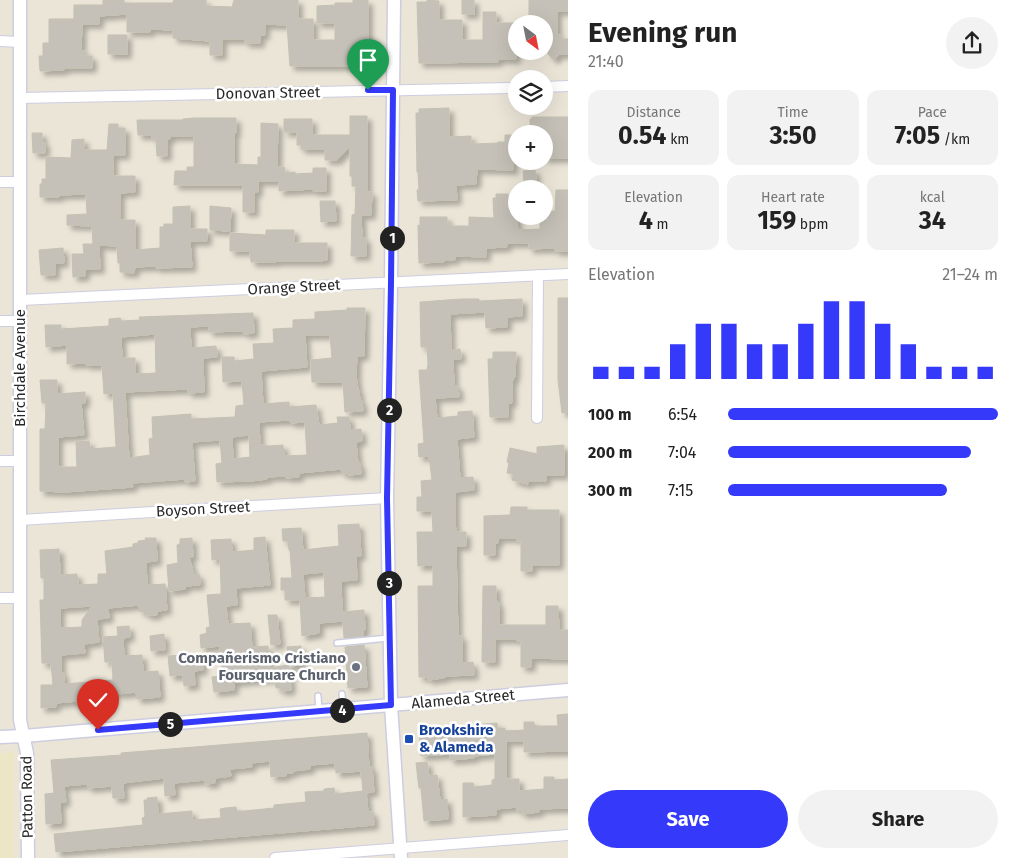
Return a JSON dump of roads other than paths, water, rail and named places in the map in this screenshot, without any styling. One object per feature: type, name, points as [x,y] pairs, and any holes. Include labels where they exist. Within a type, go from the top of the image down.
[{"type":"street","name":"Birchdale Avenue","points":[[20,0],[20,720],[24,736]]},
{"type":"street","points":[[394,0],[387,498],[391,705],[401,853]]},
{"type":"street","points":[[0,42],[20,42]]},
{"type":"street","points":[[553,87],[568,86]]},
{"type":"street","name":"Donovan Street","points":[[20,98],[508,88]]},
{"type":"street","points":[[0,182],[20,182]]},
{"type":"street","name":"Orange Street","points":[[20,300],[568,274]]},
{"type":"street","points":[[537,418],[538,275]]},
{"type":"street","points":[[0,321],[20,321]]},
{"type":"street","points":[[0,461],[20,461]]},
{"type":"street","name":"Boyson Street","points":[[20,520],[387,498]]},
{"type":"street","points":[[0,598],[20,598]]},
{"type":"street","name":"Alameda Street","points":[[0,737],[568,690]]},
{"type":"street","name":"Patton Road","points":[[24,736],[27,753],[28,858]]},
{"type":"street","points":[[275,858],[401,853],[568,835]]},
{"type":"lane","points":[[337,643],[390,638]]},
{"type":"lane","points":[[342,694],[343,710]]},
{"type":"lane","points":[[318,696],[319,712]]},
{"type":"place","name":"Compañerismo Cristiano Foursquare Church","points":[[356,667]]},
{"type":"place","name":"Brookshire & Alameda","points":[[409,739]]}]
